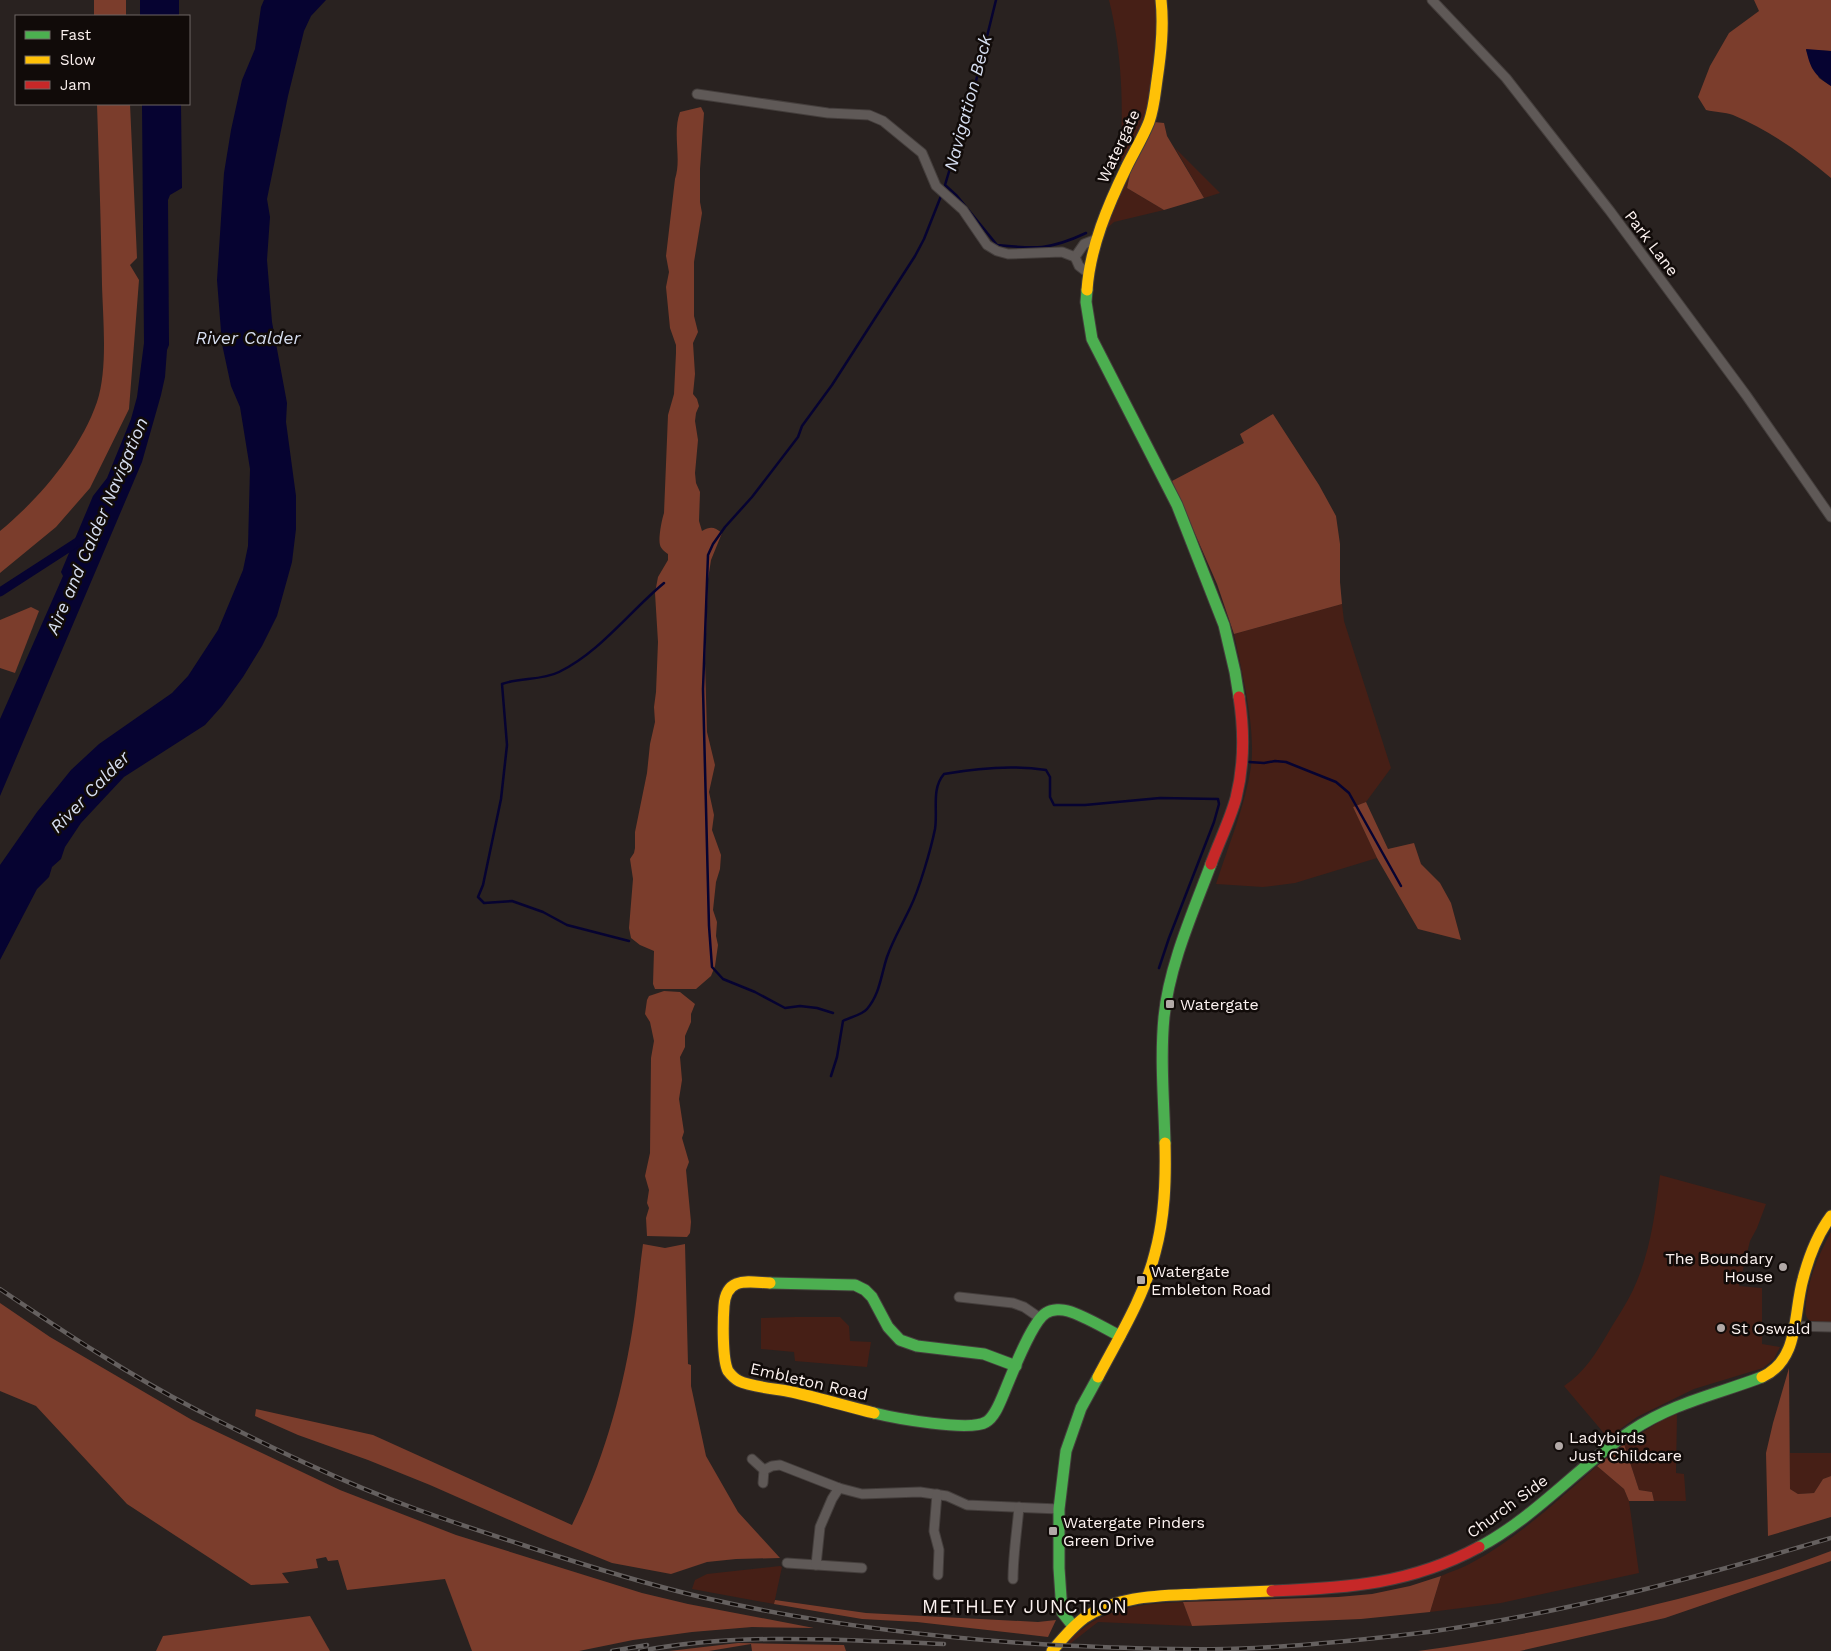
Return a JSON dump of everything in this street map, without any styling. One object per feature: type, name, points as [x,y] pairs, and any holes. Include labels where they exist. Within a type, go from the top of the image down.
[{"type":"main road","name":"Watergate","points":[[1073,1626],[1064,1616],[1061,1602],[1058,1539],[1064,1467],[1073,1426],[1120,1336],[1145,1283],[1155,1254],[1162,1218],[1166,1178],[1162,1055],[1164,1016],[1170,983],[1187,929],[1236,797],[1242,754],[1241,712],[1235,672],[1224,625],[1164,477],[1092,339],[1086,302],[1088,273],[1097,239],[1115,191],[1149,122],[1154,104],[1161,51],[1163,19],[1161,0]]},
{"type":"main road","name":"Church Side","points":[[1052,1651],[1073,1626],[1097,1611],[1112,1604],[1128,1600],[1155,1596],[1372,1586],[1410,1577],[1450,1563],[1484,1545],[1520,1519],[1614,1442],[1656,1415],[1684,1403],[1762,1376],[1780,1365],[1787,1354],[1808,1259],[1820,1233],[1831,1216]]},
{"type":"main road","name":"Embleton Road","points":[[1016,1366],[986,1354],[914,1344],[901,1340],[891,1332],[873,1296],[855,1285],[741,1282],[729,1288],[724,1301],[726,1364],[731,1375],[741,1382],[792,1392],[889,1417],[916,1422],[974,1426],[987,1422],[997,1408],[1040,1318]]},
{"type":"main road","points":[[1040,1318],[1054,1310],[1068,1311],[1120,1336]]},
{"type":"street","name":"Park Lane","points":[[1432,0],[1506,78],[1610,211],[1746,395],[1831,517]]},
{"type":"street","points":[[697,94],[828,113],[869,115],[883,121],[922,154],[936,186],[963,210],[987,245],[998,252],[1008,254],[1062,252],[1076,257]]},
{"type":"street","points":[[1076,257],[1084,244],[1097,239]]},
{"type":"street","points":[[1076,257],[1079,266],[1088,273]]},
{"type":"street","points":[[959,1297],[1013,1302],[1040,1318]]},
{"type":"street","points":[[1793,1326],[1831,1327]]},
{"type":"street","points":[[752,1459],[764,1470]]},
{"type":"street","points":[[764,1470],[780,1465],[839,1488],[862,1494],[920,1492],[947,1496],[967,1505],[1059,1509]]},
{"type":"street","points":[[763,1483],[764,1470]]},
{"type":"street","points":[[816,1565],[820,1527],[839,1488]]},
{"type":"street","points":[[937,1494],[934,1531],[939,1550],[938,1575]]},
{"type":"street","points":[[1013,1579],[1019,1507]]},
{"type":"street","points":[[787,1563],[862,1568]]},
{"type":"shaded area","points":[[94,0],[126,0],[126,15],[94,15]]},
{"type":"shaded area","points":[[1109,0],[1157,0],[1157,38],[1150,101],[1142,125],[1124,162],[1120,161],[1122,121],[1121,80],[1117,40]]},
{"type":"shaded area","points":[[1754,0],[1831,0],[1831,51],[1806,50],[1819,78],[1831,86],[1831,178],[1772,135],[1733,115],[1706,110],[1698,97],[1710,66],[1729,33],[1759,11]]},
{"type":"shaded area","points":[[97,105],[130,105],[137,258],[130,265],[139,280],[129,409],[90,488],[56,527],[0,573],[0,531],[29,504],[57,473],[90,420],[97,402],[103,375],[104,344]]},
{"type":"shaded area","points":[[701,107],[704,113],[700,169],[702,213],[694,262],[694,316],[698,332],[693,343],[695,374],[693,394],[699,406],[695,421],[698,440],[695,473],[696,483],[700,492],[699,521],[702,531],[712,528],[722,533],[711,560],[708,579],[705,663],[707,732],[715,765],[709,792],[714,815],[712,830],[721,855],[713,910],[717,922],[716,936],[718,945],[715,966],[711,976],[696,989],[655,989],[653,984],[654,951],[640,945],[631,938],[629,928],[633,879],[630,859],[635,848],[635,832],[655,722],[654,707],[658,642],[655,593],[658,577],[668,560],[668,554],[663,550],[659,538],[664,513],[668,415],[674,394],[676,353],[676,345],[670,328],[666,287],[669,272],[666,256],[678,163],[677,129],[680,112]]},
{"type":"shaded area","points":[[1154,122],[1164,123],[1167,136],[1204,198],[1164,210],[1127,188],[1131,169]]},
{"type":"shaded area","points":[[1175,148],[1220,193],[1204,198]]},
{"type":"shaded area","points":[[1131,169],[1127,188],[1164,210],[1114,222],[1105,230],[1113,208]]},
{"type":"shaded area","points":[[1273,414],[1319,485],[1336,516],[1340,544],[1342,604],[1234,634],[1217,584],[1172,481],[1244,443],[1240,434]]},
{"type":"shaded area","points":[[1342,604],[1344,621],[1391,768],[1366,802],[1353,807],[1377,858],[1295,883],[1263,887],[1216,884],[1240,812],[1251,767],[1252,735],[1250,718],[1234,634]]},
{"type":"shaded area","points":[[31,607],[39,611],[15,673],[0,668],[0,620]]},
{"type":"shaded area","points":[[1366,802],[1388,849],[1414,843],[1421,864],[1440,883],[1451,903],[1461,940],[1418,929],[1377,858],[1353,807]]},
{"type":"shaded area","points":[[664,991],[680,992],[695,1004],[691,1014],[691,1022],[685,1036],[685,1047],[680,1057],[682,1080],[679,1099],[684,1132],[682,1138],[689,1162],[686,1170],[691,1222],[690,1233],[687,1237],[647,1236],[646,1218],[649,1208],[647,1203],[649,1190],[645,1176],[650,1153],[651,1058],[654,1041],[650,1022],[645,1014],[649,996]]},
{"type":"shaded area","points":[[1660,1175],[1766,1204],[1750,1241],[1739,1286],[1762,1288],[1762,1344],[1780,1347],[1774,1359],[1763,1368],[1694,1389],[1637,1417],[1608,1438],[1564,1386],[1584,1369],[1633,1290],[1648,1248]]},
{"type":"shaded area","points":[[1831,1232],[1831,1323],[1816,1323],[1810,1321],[1806,1315],[1807,1293],[1815,1267]]},
{"type":"shaded area","points":[[643,1244],[665,1248],[685,1244],[688,1364],[691,1365],[691,1386],[706,1456],[738,1512],[780,1558],[707,1562],[671,1574],[612,1563],[430,1485],[298,1435],[255,1416],[256,1409],[373,1435],[572,1525],[601,1455],[616,1406],[632,1332]]},
{"type":"shaded area","points":[[0,1303],[50,1337],[192,1420],[340,1490],[456,1535],[642,1593],[688,1604],[814,1628],[752,1627],[692,1632],[633,1640],[579,1651],[472,1651],[445,1579],[347,1590],[338,1560],[328,1561],[326,1557],[316,1559],[318,1568],[282,1573],[289,1583],[251,1585],[127,1504],[36,1406],[0,1391]]},
{"type":"shaded area","points":[[840,1317],[849,1326],[850,1341],[871,1342],[867,1367],[795,1361],[794,1352],[761,1349],[761,1318]]},
{"type":"shaded area","points":[[1789,1368],[1790,1489],[1798,1494],[1814,1493],[1823,1479],[1831,1476],[1831,1517],[1768,1536],[1766,1453]]},
{"type":"shaded area","points":[[1677,1414],[1676,1473],[1684,1474],[1686,1501],[1654,1501],[1652,1492],[1639,1490],[1624,1444],[1662,1420]]},
{"type":"shaded area","points":[[1624,1444],[1639,1490],[1652,1492],[1654,1501],[1629,1501],[1624,1489],[1597,1466]]},
{"type":"shaded area","points":[[1790,1453],[1831,1453],[1831,1476],[1823,1479],[1814,1493],[1798,1494],[1790,1489]]},
{"type":"shaded area","points":[[1597,1466],[1624,1489],[1629,1501],[1639,1573],[1501,1603],[1430,1612],[1441,1576],[1469,1564],[1506,1541],[1538,1517]]},
{"type":"shaded area","points":[[1831,1551],[1831,1561],[1665,1618],[1520,1651],[1418,1651],[1518,1635],[1643,1608],[1751,1578]]},
{"type":"shaded area","points":[[782,1567],[774,1604],[692,1589],[695,1580],[707,1574]]},
{"type":"shaded area","points":[[1441,1576],[1430,1612],[1361,1619],[1192,1626],[1183,1602],[1338,1597],[1372,1594],[1410,1586]]},
{"type":"shaded area","points":[[775,1600],[866,1613],[1038,1622],[1056,1620],[1048,1637],[917,1622],[862,1619],[774,1604]]},
{"type":"shaded area","points":[[1183,1602],[1192,1626],[1098,1622],[1071,1643],[1067,1643],[1092,1622],[1120,1610],[1150,1604]]},
{"type":"shaded area","points":[[310,1616],[330,1651],[156,1651],[163,1636]]},
{"type":"shaded area","points":[[738,1643],[844,1645],[846,1651],[752,1651],[751,1644],[709,1651],[669,1651]]},
{"type":"water","points":[[140,0],[179,0],[179,15],[140,15]]},
{"type":"water","name":"River Calder","points":[[264,0],[326,0],[311,16],[304,31],[288,96],[267,199],[270,217],[267,260],[272,322],[287,403],[286,422],[296,496],[296,529],[292,562],[277,616],[262,646],[222,706],[205,725],[124,777],[81,823],[65,847],[61,859],[52,867],[49,877],[37,889],[0,960],[0,865],[37,812],[71,770],[99,744],[172,693],[188,676],[218,630],[243,570],[248,546],[250,469],[240,407],[231,386],[222,344],[217,280],[224,173],[231,130],[242,80],[255,49],[261,7]]},
{"type":"water","points":[[1806,49],[1831,51],[1831,86],[1820,78],[1814,70]]},
{"type":"water","name":"Aire and Calder Navigation","points":[[142,105],[181,105],[182,188],[170,195],[168,200],[169,345],[161,395],[142,462],[0,796],[0,719],[63,576],[61,572],[93,496],[107,478],[131,419],[137,397],[144,343]]},
{"type":"waterway","name":"Navigation Beck","points":[[996,0],[975,85],[945,185],[957,196],[997,245],[1042,247],[1062,243],[1086,233]]},
{"type":"waterway","points":[[833,1013],[817,1008],[800,1006],[785,1008],[755,992],[723,979],[712,967],[709,926],[703,689],[708,555],[725,527],[752,497],[798,437],[802,426],[832,385],[915,256],[941,196]]},
{"type":"waterway","name":"Aire and Calder Navigation","points":[[0,592],[82,539]]},
{"type":"waterway","points":[[629,941],[567,925],[543,912],[512,901],[484,903],[478,897],[483,885],[501,799],[507,745],[502,684],[552,675],[574,664],[601,643],[664,583]]},
{"type":"waterway","points":[[1249,762],[1286,762],[1336,782],[1349,793],[1401,886]]},
{"type":"waterway","points":[[831,1076],[837,1057],[843,1021],[862,1013],[875,997],[889,951],[917,891],[935,829],[936,793],[944,774],[995,768],[1046,770],[1050,777],[1050,797],[1054,805],[1085,805],[1160,798],[1218,799],[1219,804],[1214,822],[1159,968]]},
{"type":"railway","points":[[0,1289],[97,1352],[172,1397],[278,1450],[388,1498],[443,1519],[657,1586],[745,1607],[876,1629],[1009,1642],[1130,1648],[1231,1649],[1342,1642],[1428,1632],[1530,1615],[1682,1580],[1831,1538]]},
{"type":"railway","points":[[640,1651],[715,1641],[753,1639],[829,1639],[944,1644]]},
{"type":"railway","points":[[612,1651],[647,1645]]},
{"type":"traffic: fast","points":[[1087,290],[1086,302],[1092,339],[1177,505],[1224,625],[1239,697]]},
{"type":"traffic: fast","points":[[1165,1143],[1162,1049],[1167,998],[1176,959],[1211,864]]},
{"type":"traffic: fast","points":[[770,1283],[855,1285],[865,1290],[872,1297],[888,1327],[900,1340],[917,1346],[984,1354],[1016,1366]]},
{"type":"traffic: fast","points":[[874,1413],[914,1421],[949,1425],[965,1426],[986,1422],[997,1409],[1022,1350],[1035,1326],[1040,1318],[1051,1311],[1063,1310],[1074,1313],[1120,1336]]},
{"type":"traffic: fast","points":[[1073,1626],[1062,1612],[1059,1568],[1059,1509],[1066,1451],[1081,1408],[1098,1377]]},
{"type":"traffic: fast","points":[[1479,1547],[1519,1522],[1612,1445],[1647,1421],[1679,1406],[1762,1377]]},
{"type":"traffic: slow","points":[[1087,290],[1092,258],[1101,226],[1120,181],[1147,128],[1152,112],[1162,40],[1161,0]]},
{"type":"traffic: slow","points":[[1098,1377],[1138,1301],[1155,1253],[1161,1226],[1164,1198],[1165,1143]]},
{"type":"traffic: slow","points":[[1762,1377],[1774,1369],[1783,1359],[1789,1348],[1808,1262],[1814,1246],[1831,1216]]},
{"type":"traffic: slow","points":[[770,1283],[739,1283],[734,1285],[726,1296],[723,1339],[728,1371],[733,1377],[750,1385],[792,1392],[874,1413]]},
{"type":"traffic: slow","points":[[1052,1651],[1071,1629],[1084,1618],[1097,1610],[1125,1601],[1170,1595],[1272,1591]]},
{"type":"traffic: jam","points":[[1211,864],[1231,814],[1239,786],[1242,748],[1242,722],[1239,697]]},
{"type":"traffic: jam","points":[[1272,1591],[1353,1586],[1378,1582],[1429,1569],[1479,1547]]},
{"type":"place","name":"Watergate","points":[[1170,1004]]},
{"type":"place","name":"The Boundary House","points":[[1783,1267]]},
{"type":"place","name":"Watergate Embleton Road","points":[[1141,1280]]},
{"type":"place","name":"St Oswald","points":[[1721,1328]]},
{"type":"place","name":"Ladybirds Just Childcare","points":[[1559,1446]]},
{"type":"place","name":"Watergate Pinders Green Drive","points":[[1053,1531]]},
{"type":"district","name":"METHLEY JUNCTION","points":[[1025,1606]]}]
